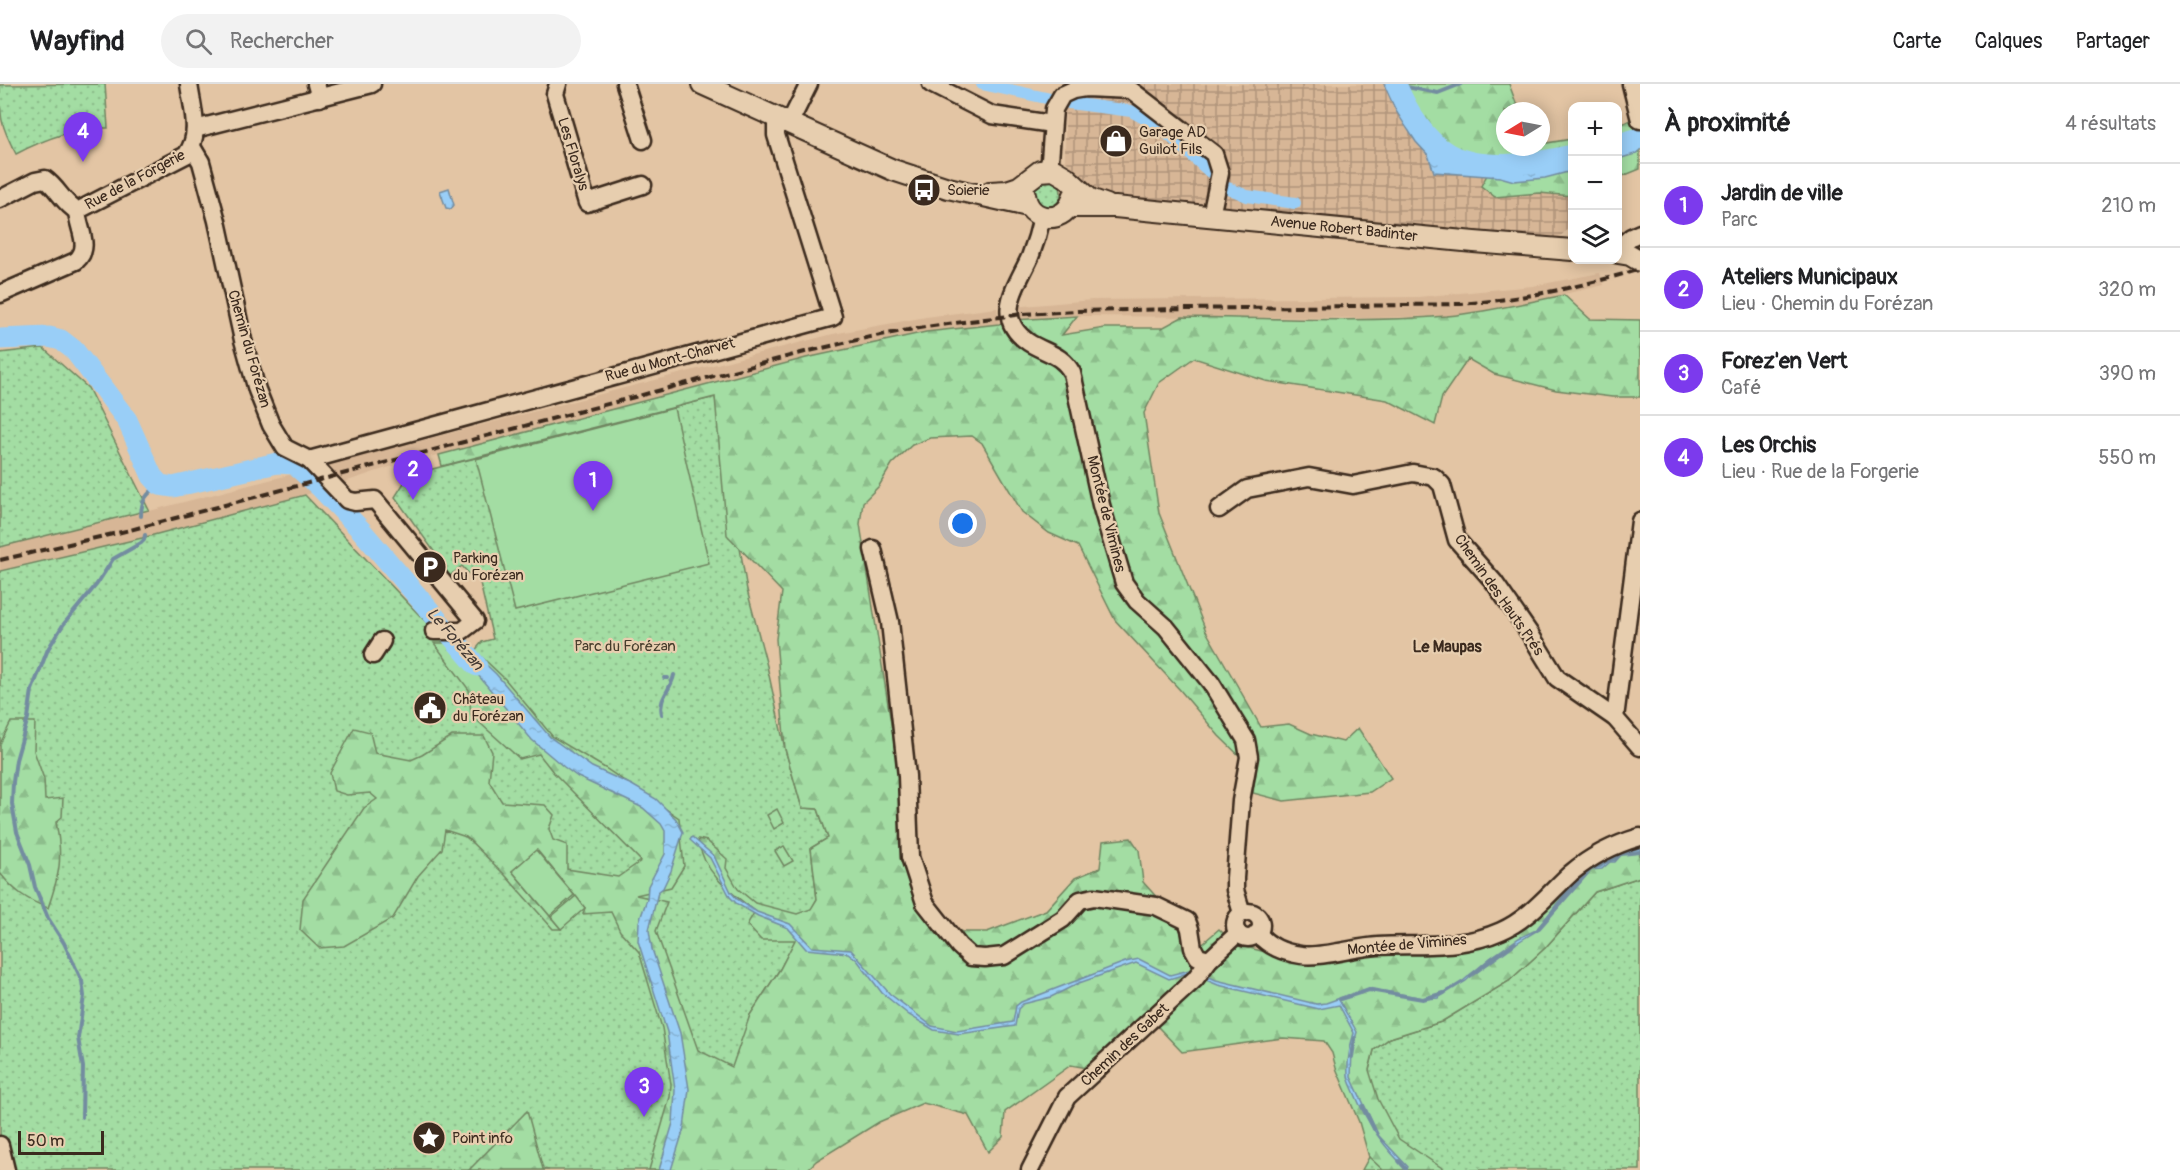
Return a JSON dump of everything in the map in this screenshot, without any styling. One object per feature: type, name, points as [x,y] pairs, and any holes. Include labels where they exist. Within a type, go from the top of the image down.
[{"type":"main road","points":[[702,84],[892,170],[948,188],[975,193],[1058,217],[1069,207],[1073,195],[1071,182]]},
{"type":"main road","points":[[975,193],[1007,191],[1019,187],[1034,174],[1047,169],[1061,172],[1090,199],[1115,207]]},
{"type":"main road","points":[[1029,179],[1024,192],[1035,211]]},
{"type":"main road","points":[[1069,207],[1115,207]]},
{"type":"main road","name":"Avenue Robert Badinter","points":[[1115,207],[1568,250]]},
{"type":"main road","points":[[1622,254],[1630,255],[1640,261]]},
{"type":"street","points":[[189,84],[195,129],[192,147]]},
{"type":"street","points":[[195,129],[318,91],[372,84]]},
{"type":"street","name":"Les Floralys","points":[[558,84],[555,94],[587,203],[643,185]]},
{"type":"street","points":[[625,84],[643,140]]},
{"type":"street","points":[[784,122],[809,84]]},
{"type":"street","points":[[931,84],[992,115],[1055,110]]},
{"type":"street","points":[[1631,84],[1640,120]]},
{"type":"street","points":[[1047,169],[1055,110],[1073,90],[1099,86],[1131,90],[1214,154],[1220,173],[1211,216]]},
{"type":"street","name":"Rue du Mont-Charvet","points":[[309,460],[833,317],[776,135],[776,125],[784,122]]},
{"type":"street","name":"Chemin du Forézan","points":[[192,147],[201,162],[217,221],[243,340],[271,425],[281,443],[292,453],[309,460],[347,500],[355,502],[375,500],[475,621],[462,631],[434,631]]},
{"type":"street","name":"Rue de la Forgerie","points":[[76,211],[186,155],[192,147]]},
{"type":"street","name":"Rue de la Forgerie","points":[[0,199],[35,181],[45,179],[52,183],[68,206],[76,211],[85,244],[82,255],[76,261],[0,294]]},
{"type":"street","name":"Montée de Vimines","points":[[1035,211],[1029,257],[1011,296],[1012,322],[1018,335],[1063,360],[1072,373],[1101,505],[1124,584],[1137,601],[1166,627],[1211,683],[1246,740],[1249,756],[1241,801],[1235,878],[1235,890],[1242,913]]},
{"type":"street","points":[[1622,244],[1640,233]]},
{"type":"street","name":"Chemin des Hauts Prés","points":[[1219,509],[1247,489],[1309,477],[1353,485],[1413,473],[1434,477],[1442,485],[1457,540],[1494,582],[1557,678],[1615,718],[1640,747]]},
{"type":"street","points":[[1615,718],[1640,521]]},
{"type":"street","points":[[873,549],[890,622],[907,776],[910,857],[925,903],[959,946],[971,957],[985,958],[1004,956],[1063,919],[1080,900],[1094,897],[1156,906],[1186,921],[1190,929],[1193,948],[1203,970]]},
{"type":"street","points":[[373,656],[382,641]]},
{"type":"street","name":"Montée de Vimines","points":[[1257,933],[1277,950],[1304,955],[1378,946],[1431,946],[1482,938],[1501,931],[1526,916],[1581,866],[1616,846],[1640,837]]},
{"type":"street","points":[[1251,912],[1257,916],[1260,924],[1257,933],[1248,937],[1238,933],[1235,923],[1242,913],[1251,912]]},
{"type":"street","name":"Chemin des Gabet","points":[[1030,1170],[1067,1097],[1203,970],[1238,933]]},
{"type":"street","points":[[0,1145],[6,1170]]},
{"type":"shaded area","points":[[1103,84],[1384,84],[1396,111],[1416,142],[1428,155],[1434,172],[1485,176],[1481,186],[1495,197],[1539,193],[1568,196],[1568,229],[1550,246],[1137,200],[1093,190],[1065,160],[1065,110]]},
{"type":"shaded area","points":[[1600,273],[1604,285],[1497,309],[1446,316],[1364,318],[1077,316],[1014,320],[1012,307],[1092,300],[1418,297],[1533,286]]},
{"type":"shaded area","points":[[997,308],[999,324],[926,332],[806,358],[439,455],[414,459],[305,495],[142,538],[0,571],[0,547],[130,516],[833,334],[926,317]]},
{"type":"green space","points":[[105,84],[108,128],[60,135],[16,154],[2,121],[0,85]]},
{"type":"green space","points":[[1399,84],[1509,84],[1516,102],[1496,102],[1496,156],[1550,156],[1550,143],[1568,140],[1568,196],[1539,193],[1495,197],[1481,186],[1493,164],[1456,156],[1439,146],[1423,131],[1402,94]]},
{"type":"green space","points":[[1640,115],[1640,169],[1622,176],[1622,156],[1622,124]]},
{"type":"green space","points":[[1047,179],[1057,183],[1061,193],[1057,203],[1047,207],[1037,203],[1033,193],[1037,183]]},
{"type":"green space","points":[[1564,295],[1590,319],[1640,320],[1640,397],[1612,397],[1556,390],[1494,374],[1468,359],[1442,397],[1435,425],[1387,400],[1266,381],[1194,358],[1159,383],[1144,413],[1159,513],[1206,631],[1261,727],[1289,724],[1311,734],[1343,742],[1358,728],[1391,778],[1370,792],[1284,801],[1253,793],[1256,772],[1219,736],[1115,620],[1078,546],[1049,533],[1022,512],[982,443],[972,436],[930,438],[912,445],[892,464],[879,486],[863,502],[860,524],[920,910],[962,932],[987,932],[1046,910],[1075,878],[1100,868],[1103,841],[1131,838],[1139,850],[1143,882],[1177,920],[1188,956],[1219,929],[1234,944],[1300,961],[1499,938],[1571,872],[1640,840],[1640,877],[1595,892],[1545,948],[1509,981],[1441,1022],[1390,1038],[1374,1050],[1369,1070],[1378,1099],[1399,1139],[1445,1170],[1383,1170],[1369,1157],[1359,1122],[1332,1053],[1324,1041],[1283,1038],[1182,1052],[1157,1026],[1145,1021],[1087,1068],[1071,1065],[1005,1112],[1003,1137],[988,1152],[968,1115],[923,1103],[879,1122],[816,1161],[807,1170],[649,1170],[670,1097],[671,1084],[662,1028],[639,952],[620,931],[611,912],[583,914],[585,908],[537,850],[512,871],[561,929],[553,929],[505,875],[466,837],[445,830],[442,849],[418,876],[393,918],[344,946],[319,948],[300,930],[303,899],[364,808],[377,799],[370,793],[347,795],[334,791],[330,773],[354,728],[370,732],[375,753],[411,760],[452,736],[484,736],[492,752],[489,781],[502,802],[545,805],[554,815],[549,829],[553,840],[567,845],[567,869],[618,877],[641,861],[553,772],[539,754],[520,759],[471,715],[469,690],[434,643],[467,643],[505,679],[553,737],[605,768],[679,818],[684,866],[671,887],[636,895],[667,902],[656,931],[698,1050],[732,1067],[750,1015],[780,969],[795,940],[761,940],[747,925],[755,911],[719,881],[706,862],[698,839],[707,841],[727,859],[726,868],[738,889],[755,903],[797,914],[811,909],[817,899],[811,848],[828,838],[818,809],[802,808],[785,749],[776,639],[782,592],[727,535],[715,397],[442,466],[439,455],[806,358],[926,332],[999,324],[1014,320],[1077,316],[1062,335],[1105,328],[1162,328],[1182,317],[1314,320],[1414,318],[1476,312]]},
{"type":"green space","points":[[43,348],[88,388],[149,510],[0,547],[0,353]]},
{"type":"green space","name":"Parc du Forézan","points":[[715,397],[747,590],[785,749],[802,808],[818,809],[828,838],[811,848],[817,899],[780,969],[750,1015],[706,1170],[0,1170],[0,571],[142,538],[305,495],[465,663],[482,642],[493,639],[478,574],[470,575],[462,566],[446,579],[441,572],[446,568],[395,497],[409,475]]},
{"type":"green space","points":[[674,408],[709,563],[515,611],[476,459]]},
{"type":"green space","points":[[11,722],[35,722],[34,751],[44,779],[45,800],[63,798],[62,817],[56,822],[59,865],[48,908],[21,894],[0,873],[0,744]]},
{"type":"green space","points":[[777,809],[784,823],[774,829],[767,815]]},
{"type":"green space","points":[[784,846],[793,861],[784,866],[775,851]]},
{"type":"green space","points":[[536,850],[574,895],[550,916],[512,871]]},
{"type":"green space","points":[[1640,877],[1640,1170],[1362,1170],[1369,1157],[1369,1070],[1374,1050],[1390,1038],[1441,1022],[1509,981],[1545,948],[1595,892]]},
{"type":"green space","points":[[576,896],[585,908],[561,929],[551,917]]},
{"type":"green space","points":[[527,1111],[543,1169],[549,1170],[469,1170]]},
{"type":"water","points":[[1384,84],[1396,84],[1410,113],[1427,135],[1446,150],[1466,160],[1515,165],[1568,156],[1568,172],[1545,178],[1514,181],[1500,177],[1434,172],[1428,155],[1416,142],[1396,111]]},
{"type":"water","points":[[1640,138],[1640,150],[1622,158],[1622,143]]},
{"type":"water","points":[[449,188],[454,205],[451,209],[446,208],[440,191]]},
{"type":"water","points":[[463,643],[496,674],[550,737],[592,767],[656,799],[676,819],[683,832],[671,871],[663,888],[658,892],[649,930],[652,949],[680,1033],[689,1089],[684,1128],[671,1170],[659,1170],[673,1123],[675,1090],[667,1032],[638,941],[639,922],[647,899],[648,886],[665,854],[665,831],[661,824],[643,808],[578,777],[532,740],[478,675],[479,673],[456,649]]},
{"type":"water","points":[[692,837],[714,856],[731,892],[737,899],[757,912],[790,924],[812,947],[851,950],[890,994],[932,1026],[957,1031],[1013,1022],[1016,1006],[1021,1002],[1125,962],[1139,959],[1170,975],[1189,970],[1216,980],[1316,1004],[1326,1003],[1368,988],[1423,998],[1445,992],[1463,981],[1490,958],[1519,938],[1536,930],[1572,885],[1590,868],[1601,867],[1606,861],[1615,860],[1621,853],[1640,848],[1640,851],[1622,854],[1615,862],[1610,862],[1602,869],[1591,870],[1573,886],[1538,930],[1488,960],[1466,981],[1438,998],[1425,999],[1370,990],[1339,1000],[1357,1032],[1352,1050],[1351,1077],[1379,1136],[1408,1167],[1407,1169],[1376,1133],[1350,1084],[1348,1064],[1354,1033],[1339,1005],[1319,1009],[1218,985],[1194,975],[1185,974],[1169,979],[1136,963],[1079,983],[1051,997],[1023,1004],[1018,1009],[1015,1026],[959,1034],[934,1030],[909,1015],[882,993],[857,960],[848,953],[806,949],[788,928],[758,916],[737,904],[730,897],[710,858],[690,840]]},
{"type":"waterway","points":[[982,84],[1069,103],[1131,111],[1160,127],[1210,172]]},
{"type":"waterway","points":[[1396,84],[1405,104],[1424,132],[1440,148],[1462,160],[1510,164],[1568,156]]},
{"type":"waterway","points":[[1396,85],[1438,93],[1461,84]]},
{"type":"waterway","points":[[1622,143],[1640,138]]},
{"type":"waterway","points":[[1228,188],[1247,196],[1295,203]]},
{"type":"waterway","name":"Le Forézan","points":[[0,339],[49,337],[61,340],[74,350],[127,420],[152,476],[160,485],[173,487],[277,463],[294,464],[319,486],[361,530],[477,666]]},
{"type":"waterway","points":[[141,516],[146,498],[160,485]]},
{"type":"waterway","points":[[82,1117],[83,1067],[78,1038],[84,996],[82,981],[64,943],[48,918],[35,887],[30,865],[17,832],[12,804],[13,782],[32,690],[48,649],[63,625],[97,584],[113,559],[141,543],[145,535]]},
{"type":"waterway","points":[[662,714],[663,699],[674,675]]},
{"type":"waterway","points":[[1539,928],[1590,870],[1621,854],[1640,852]]},
{"type":"waterway","points":[[1470,976],[1515,943]]},
{"type":"waterway","points":[[1340,999],[1369,990],[1423,999],[1444,993]]},
{"type":"waterway","points":[[1352,1057],[1355,1038]]},
{"type":"waterway","points":[[1363,1106],[1374,1129]]},
{"type":"waterway","points":[[1399,1161],[1406,1169]]},
{"type":"railway","points":[[0,560],[130,530],[805,352],[925,327],[1023,314],[1078,311],[1461,304],[1552,291],[1640,269]]},
{"type":"place","name":"Garage AD Guilot Fils","points":[[1116,141]]},
{"type":"place","name":"Les Orchis","points":[[83,162]]},
{"type":"place","name":"Soierie","points":[[924,190]]},
{"type":"place","name":"Ateliers Municipaux","points":[[413,500]]},
{"type":"place","name":"Jardin de ville","points":[[593,511]]},
{"type":"place","name":"Parking du Forézan","points":[[430,567]]},
{"type":"place","name":"Château du Forézan","points":[[430,708]]},
{"type":"place","name":"Forez'en Vert","points":[[644,1117]]},
{"type":"place","name":"Point info","points":[[429,1138]]},
{"type":"district","name":"Le Maupas","points":[[1447,647]]}]
